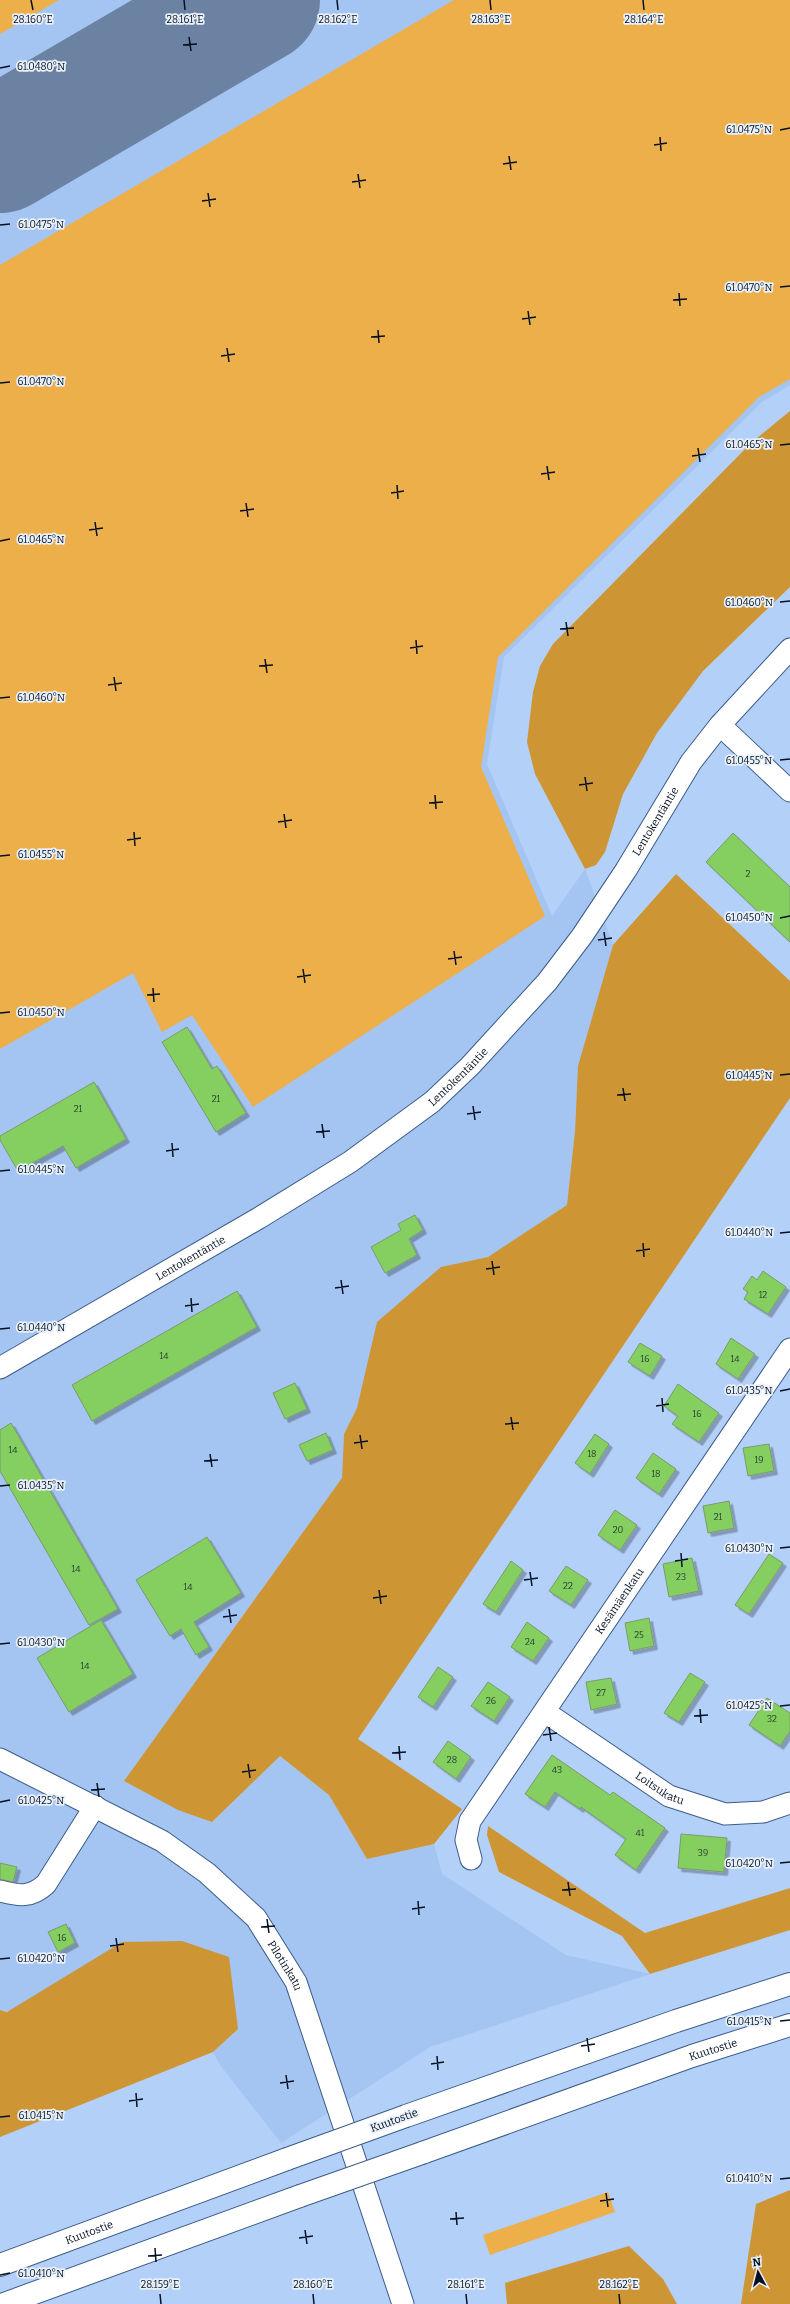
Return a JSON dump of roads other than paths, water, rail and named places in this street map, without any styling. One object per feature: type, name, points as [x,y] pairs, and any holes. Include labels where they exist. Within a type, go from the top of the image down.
[{"type":"highway","name":"Kuutostie","points":[[0,2265],[287,2158],[676,2021],[790,1984]]},
{"type":"highway","name":"Kuutostie","points":[[4,2304],[300,2196],[692,2056],[790,2025]]},
{"type":"street","name":"Lentokentäntie","points":[[0,1368],[259,1218],[350,1162],[432,1102],[512,1023],[551,976],[582,936],[626,870],[691,762],[720,725],[790,648]]},
{"type":"street","points":[[720,725],[790,791]]},
{"type":"street","name":"Kesämäenkatu","points":[[471,1858],[466,1840],[470,1821],[790,1349]]},
{"type":"street","name":"Loitsukatu","points":[[545,1712],[669,1796],[725,1814],[763,1812],[790,1803]]},
{"type":"street","name":"Pilotinkatu","points":[[0,1759],[162,1841],[207,1873],[256,1918],[296,1982],[403,2304]]},
{"type":"street","points":[[0,1892],[21,1896],[39,1891],[46,1884],[95,1806]]}]
